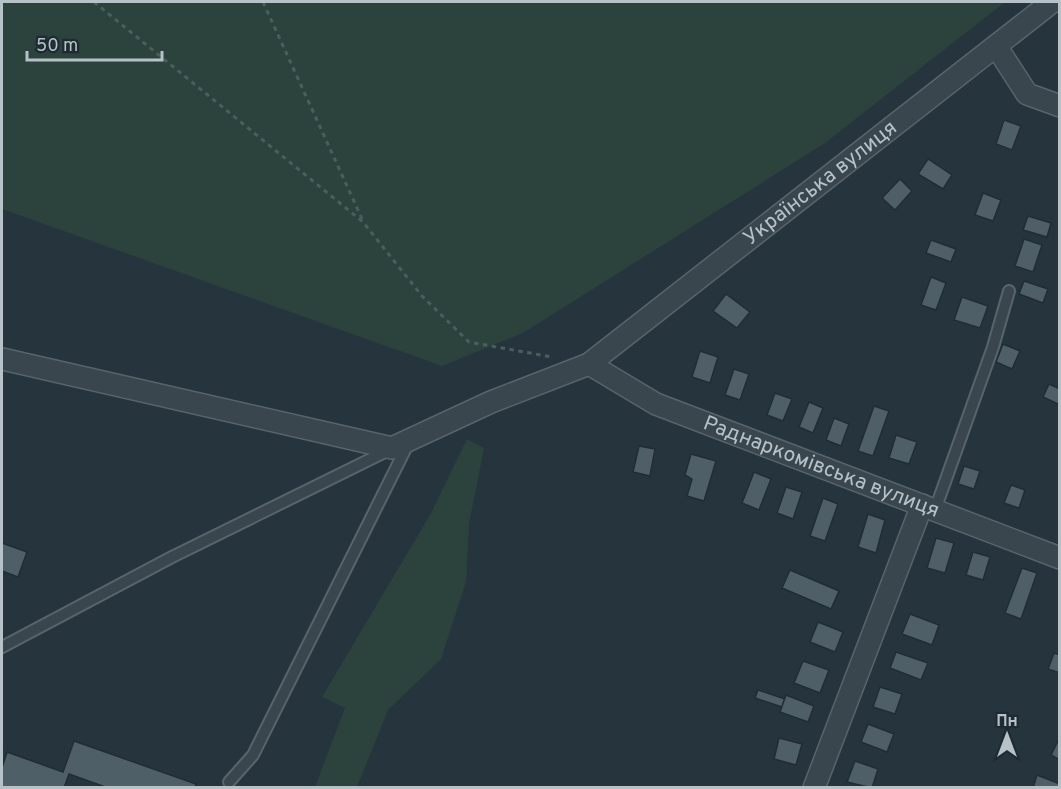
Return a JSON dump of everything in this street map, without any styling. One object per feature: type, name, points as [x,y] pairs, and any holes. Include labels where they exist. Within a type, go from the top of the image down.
[{"type":"street","name":"Українська вулиця","points":[[400,445],[491,402],[589,364],[1052,2]]},
{"type":"street","points":[[996,46],[1027,94],[1059,106]]},
{"type":"street","points":[[2,359],[400,445]]},
{"type":"street","name":"Раднаркомівська вулиця","points":[[589,364],[656,404],[1059,558]]},
{"type":"street","points":[[814,788],[929,507]]},
{"type":"lane","points":[[929,507],[993,347],[1010,291]]},
{"type":"lane","points":[[2,647],[172,557],[400,445]]},
{"type":"lane","points":[[229,782],[253,755],[400,445]]},
{"type":"path","points":[[94,2],[363,222],[422,296],[469,342],[556,358]]},
{"type":"path","points":[[263,2],[363,222]]},
{"type":"green space","points":[[2,2],[1005,2],[825,143],[523,333],[442,366],[2,209]]},
{"type":"green space","points":[[467,439],[484,448],[469,524],[466,582],[441,659],[388,710],[357,787],[315,787],[345,708],[322,697],[430,515]]},
{"type":"building","points":[[1004,120],[1021,126],[1012,150],[996,144]]},
{"type":"building","points":[[928,159],[952,175],[943,189],[918,174]]},
{"type":"building","points":[[900,179],[912,191],[895,210],[882,198]]},
{"type":"building","points":[[983,193],[1001,200],[993,221],[975,215]]},
{"type":"building","points":[[1028,216],[1051,223],[1047,237],[1023,230]]},
{"type":"building","points":[[1024,239],[1042,245],[1033,272],[1015,266]]},
{"type":"building","points":[[931,240],[956,249],[951,262],[926,253]]},
{"type":"building","points":[[931,277],[946,283],[936,310],[921,305]]},
{"type":"building","points":[[1024,281],[1048,289],[1043,303],[1019,294]]},
{"type":"building","points":[[726,294],[750,312],[737,328],[713,311]]},
{"type":"building","points":[[962,297],[988,306],[980,328],[954,320]]},
{"type":"building","points":[[1003,344],[1020,351],[1012,369],[996,362]]},
{"type":"building","points":[[700,351],[718,357],[710,383],[692,377]]},
{"type":"building","points":[[734,369],[749,374],[740,400],[725,395]]},
{"type":"building","points":[[1049,384],[1060,389],[1060,405],[1043,397]]},
{"type":"building","points":[[775,393],[792,399],[783,421],[767,415]]},
{"type":"building","points":[[809,402],[823,408],[813,433],[799,427]]},
{"type":"building","points":[[874,406],[889,411],[873,456],[858,451]]},
{"type":"building","points":[[834,418],[849,424],[841,446],[826,440]]},
{"type":"building","points":[[896,435],[917,442],[909,464],[889,458]]},
{"type":"building","points":[[639,446],[655,449],[650,476],[633,472]]},
{"type":"building","points":[[691,454],[716,461],[704,501],[687,496],[692,479],[685,475]]},
{"type":"building","points":[[964,466],[980,471],[974,489],[958,484]]},
{"type":"building","points":[[754,472],[771,479],[759,510],[742,503]]},
{"type":"building","points":[[1011,485],[1025,490],[1019,508],[1004,503]]},
{"type":"building","points":[[786,487],[802,492],[793,519],[777,513]]},
{"type":"building","points":[[823,498],[838,504],[825,541],[810,536]]},
{"type":"building","points":[[868,514],[885,520],[876,553],[858,547]]},
{"type":"building","points":[[936,538],[954,543],[945,573],[927,568]]},
{"type":"building","points":[[2,543],[27,552],[18,577],[2,571]]},
{"type":"building","points":[[973,552],[990,557],[983,580],[966,575]]},
{"type":"building","points":[[1022,568],[1037,573],[1021,619],[1005,613]]},
{"type":"building","points":[[790,570],[839,591],[831,609],[782,588]]},
{"type":"building","points":[[910,614],[939,625],[932,645],[902,634]]},
{"type":"building","points":[[818,622],[843,632],[835,652],[810,642]]},
{"type":"building","points":[[896,652],[928,663],[921,680],[890,668]]},
{"type":"building","points":[[1054,653],[1060,655],[1060,673],[1048,669]]},
{"type":"building","points":[[803,661],[829,670],[820,693],[794,683]]},
{"type":"building","points":[[880,687],[902,694],[895,714],[873,707]]},
{"type":"building","points":[[758,690],[785,699],[782,707],[755,698]]},
{"type":"building","points":[[786,695],[814,706],[808,722],[780,712]]},
{"type":"building","points":[[868,724],[894,734],[887,752],[861,742]]},
{"type":"building","points":[[779,738],[802,744],[796,765],[774,759]]},
{"type":"building","points":[[1060,739],[1060,760],[1051,755]]},
{"type":"building","points":[[74,741],[196,784],[195,788],[108,788],[69,774],[64,788],[2,788],[2,768],[7,752],[63,772]]},
{"type":"building","points":[[855,761],[878,769],[872,788],[847,782]]},
{"type":"building","points":[[1037,775],[1060,784],[1060,788],[1033,788]]}]
